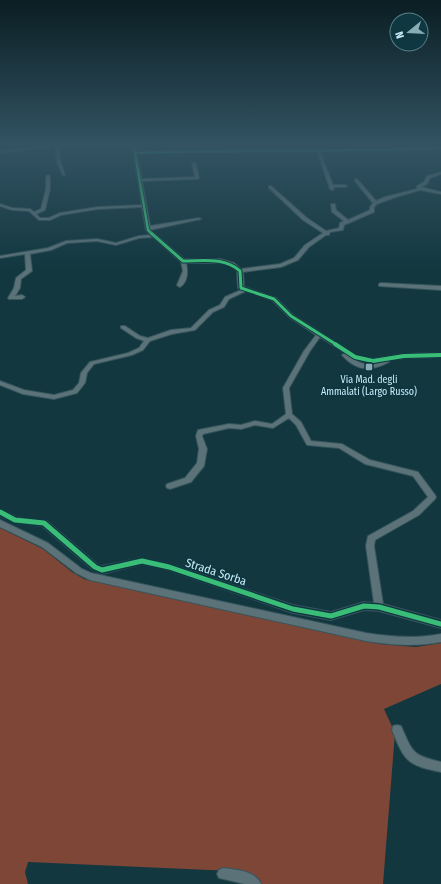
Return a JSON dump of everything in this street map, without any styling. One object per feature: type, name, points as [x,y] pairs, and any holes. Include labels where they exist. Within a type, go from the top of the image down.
[{"type":"street","points":[[34,213],[43,210],[47,198],[47,186]]},
{"type":"street","points":[[140,186],[148,228],[154,236],[183,262],[186,271],[180,285]]},
{"type":"street","points":[[331,186],[341,186]]},
{"type":"street","points":[[361,186],[375,203]]},
{"type":"street","points":[[419,186],[418,187],[420,189]]},
{"type":"street","points":[[270,187],[305,219],[327,234]]},
{"type":"street","points":[[183,262],[224,262],[232,264],[240,270],[281,265],[296,259],[307,246],[327,234],[329,231],[341,228],[342,224],[347,221],[372,211],[372,207],[375,203],[392,196],[420,189],[441,194]]},
{"type":"street","points":[[0,205],[12,209],[30,210],[39,219],[46,220],[54,218],[60,214],[98,208],[144,206]]},
{"type":"street","points":[[333,205],[334,211],[347,221]]},
{"type":"street","points":[[148,228],[199,218]]},
{"type":"street","points":[[0,257],[53,248],[66,242],[97,240],[116,244],[139,237],[154,236]]},
{"type":"street","points":[[22,297],[11,298],[17,288],[19,278],[29,271],[27,252]]},
{"type":"street","points":[[240,270],[240,287],[244,290],[274,300],[291,316],[320,334],[354,363],[365,368],[380,366],[397,357],[411,355],[441,355]]},
{"type":"street","points":[[381,285],[441,288]]},
{"type":"street","points":[[0,383],[23,392],[54,397],[75,392],[82,383],[84,373],[92,363],[130,354],[141,349],[148,340],[171,332],[196,328],[211,311],[222,306],[227,298],[244,290]]},
{"type":"street","points":[[123,327],[138,337],[148,340]]},
{"type":"street","points":[[320,334],[307,351],[286,388],[290,415],[299,424],[309,443],[340,446],[368,462],[415,474],[431,496],[431,500],[416,514],[371,538],[370,546],[379,607]]},
{"type":"street","points":[[170,486],[188,480],[201,464],[203,449],[199,436],[200,432],[229,426],[241,427],[256,423],[273,426],[290,415]]},
{"type":"street","name":"Strada Sorba","points":[[0,512],[19,521],[44,523],[95,567],[102,570],[142,561],[168,567],[293,609],[331,616],[364,606],[379,607],[441,624]]},
{"type":"street","points":[[0,523],[44,544],[79,571],[90,576],[366,637],[391,641],[414,641],[441,638]]},
{"type":"street","points":[[397,730],[410,757],[417,762],[441,767]]},
{"type":"street","points":[[223,874],[247,878],[255,884]]},
{"type":"shaded area","points":[[0,528],[43,549],[72,572],[84,579],[380,644],[416,647],[441,643],[441,684],[384,709],[395,733],[383,884],[260,884],[232,871],[28,862],[25,872],[28,884],[0,884]]},
{"type":"cycle path","points":[[141,186],[148,230],[183,261],[220,261],[232,264],[240,271],[241,288],[274,299],[291,316],[355,357],[373,361],[404,356],[441,355]]},
{"type":"cycle path","points":[[0,512],[15,520],[44,523],[95,567],[102,570],[142,561],[169,567],[293,609],[331,616],[364,606],[379,607],[441,624]]},
{"type":"place","name":"Via Mad. degli Ammalati (Largo Russo)","points":[[369,367]]}]
